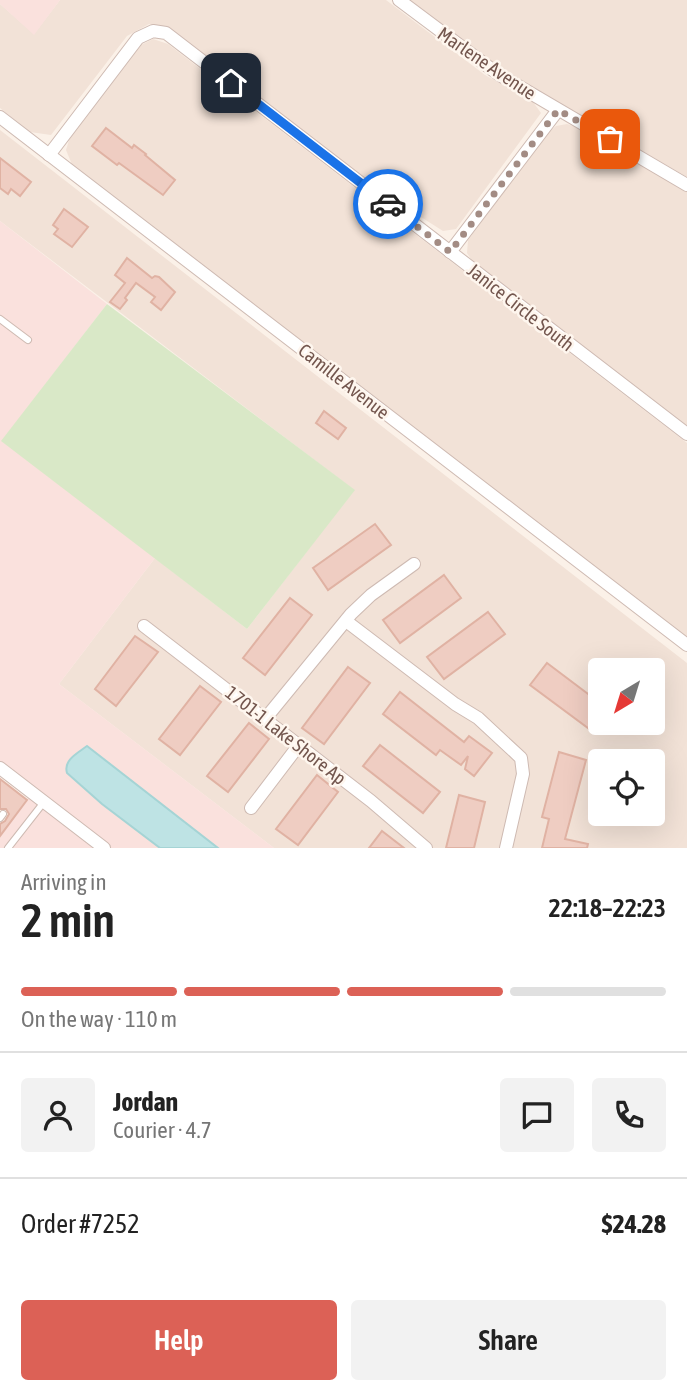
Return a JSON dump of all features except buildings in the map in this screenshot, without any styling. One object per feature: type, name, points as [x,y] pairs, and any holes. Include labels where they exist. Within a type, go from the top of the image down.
[{"type":"street","name":"Marlene Avenue","points":[[399,0],[498,74],[687,185]]},
{"type":"street","name":"Janice Circle South","points":[[49,155],[138,38],[153,31],[166,33],[687,434]]},
{"type":"street","points":[[450,252],[558,110]]},
{"type":"street","name":"Camille Avenue","points":[[0,117],[687,645]]},
{"type":"street","points":[[265,719],[346,621],[371,595],[414,564]]},
{"type":"street","points":[[346,621],[455,704],[478,718],[521,758],[523,774],[506,848]]},
{"type":"street","name":"1701-1 Lake Shore Ap","points":[[144,626],[396,821],[426,848]]},
{"type":"street","points":[[251,808],[299,745]]},
{"type":"street","points":[[0,768],[104,848]]},
{"type":"lane","points":[[0,319],[28,340]]},
{"type":"lane","points":[[8,848],[44,802]]},
{"type":"shaded area","points":[[0,0],[60,0],[34,35],[0,4]]},
{"type":"shaded area","points":[[60,0],[386,0],[485,75],[533,102],[541,113],[456,229],[443,231],[391,198],[169,28],[149,24],[127,36],[51,135],[30,132],[0,108],[0,4],[34,34]]},
{"type":"shaded area","points":[[409,0],[687,0],[687,177],[519,81]]},
{"type":"shaded area","points":[[153,39],[168,44],[687,443],[687,638],[73,167],[66,150],[70,137],[141,45]]},
{"type":"shaded area","points":[[567,124],[577,127],[687,192],[687,427],[475,265],[467,253],[468,240],[548,133],[556,126]]},
{"type":"shaded area","points":[[0,130],[687,663],[687,848],[274,848],[59,684],[155,558],[247,629],[354,490],[0,221]]},
{"type":"shaded area","points":[[0,221],[107,304],[2,441],[155,558],[59,684],[274,848],[0,848],[0,836],[28,798],[0,776]]},
{"type":"green space","points":[[107,304],[355,490],[247,629],[1,441]]},
{"type":"water","points":[[87,746],[218,848],[160,848],[102,804],[67,773],[69,761]]},
{"type":"way so far","points":[[388,204],[450,252],[558,110],[610,139]]},
{"type":"route","points":[[231,83],[388,204]]}]
